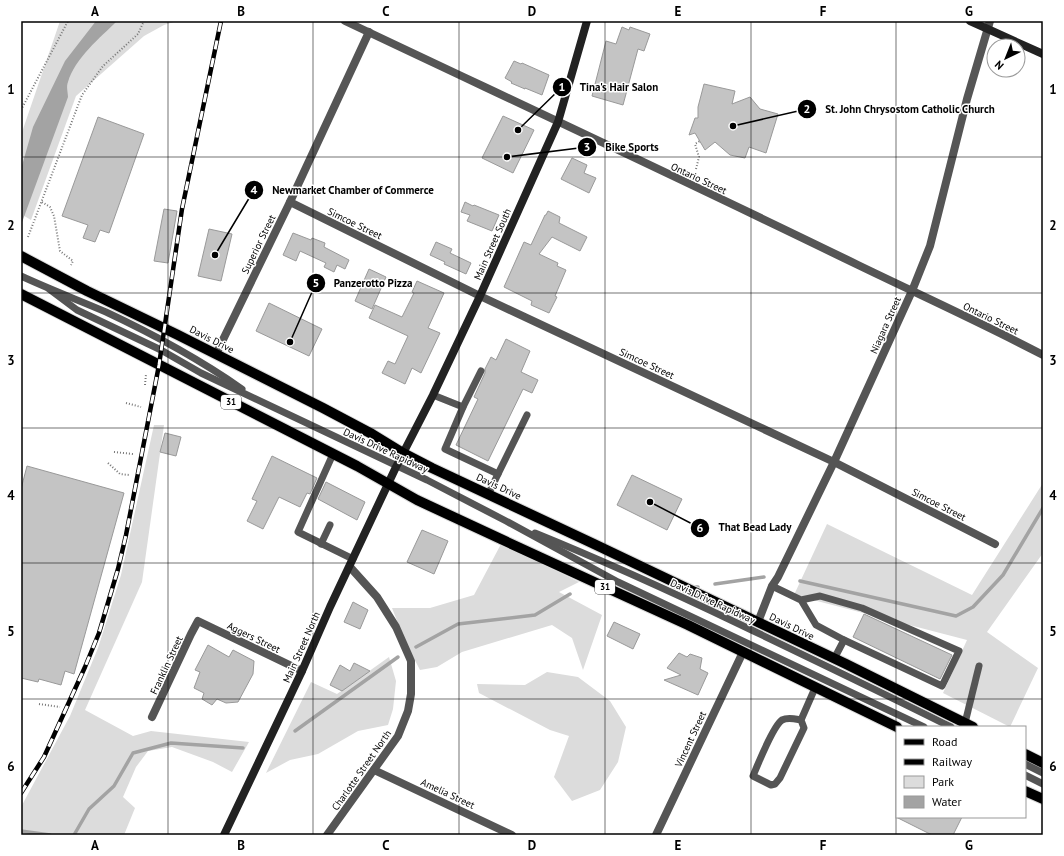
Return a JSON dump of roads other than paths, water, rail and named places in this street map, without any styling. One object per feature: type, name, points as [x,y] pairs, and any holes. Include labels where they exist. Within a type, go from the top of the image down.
[{"type":"main road","name":"Main Street South","points":[[396,467],[433,395],[480,296],[558,122],[587,21]]},
{"type":"main road","points":[[970,21],[989,25],[1043,54]]},
{"type":"main road","name":"Davis Drive","points":[[22,257],[87,292],[178,335],[323,408],[372,434],[403,453],[758,622],[969,725]]},
{"type":"main road","name":"31","points":[[21,294],[72,322],[389,483],[418,500],[688,625],[896,727]]},
{"type":"main road","name":"Main Street North","points":[[224,835],[302,671],[330,607],[396,467]]},
{"type":"main road","points":[[1026,754],[1043,763]]},
{"type":"main road","points":[[1026,792],[1043,800]]},
{"type":"street","name":"Ontario Street","points":[[345,21],[778,226],[995,330],[1043,355]]},
{"type":"street","name":"Niagara Street","points":[[758,622],[772,586],[778,577],[834,462],[912,291],[930,246],[967,99],[989,25]]},
{"type":"street","name":"Superior Street","points":[[216,354],[290,202],[368,32]]},
{"type":"street","name":"Simcoe Street","points":[[290,202],[480,296],[834,462],[995,544]]},
{"type":"street","name":"Charlotte Street North","points":[[327,835],[398,736],[408,711],[411,694],[411,661],[396,626],[352,563]]},
{"type":"street","name":"Aggers Street","points":[[198,621],[302,671]]},
{"type":"street","name":"Franklin Street","points":[[152,717],[198,621]]},
{"type":"street","name":"Vincent Street","points":[[656,835],[743,652]]},
{"type":"street","name":"Amelia Street","points":[[374,770],[512,835]]},
{"type":"lane","name":"Davis Drive Rapidway","points":[[21,276],[82,302],[163,340],[210,367],[256,399]]},
{"type":"lane","name":"Davis Drive Rapidway","points":[[49,289],[77,310],[162,350],[200,374],[256,399],[396,467],[427,480],[506,520],[618,582],[922,726]]},
{"type":"lane","points":[[72,322],[87,292]]},
{"type":"lane","points":[[481,371],[463,407],[445,449],[498,474]]},
{"type":"lane","points":[[433,395],[463,407]]},
{"type":"lane","points":[[488,494],[527,415]]},
{"type":"lane","points":[[333,454],[298,532],[352,563]]},
{"type":"lane","name":"Davis Drive Rapidway","points":[[506,520],[590,555],[693,602],[950,726]]},
{"type":"lane","points":[[321,544],[330,525]]},
{"type":"lane","points":[[772,586],[801,600],[816,626],[942,686],[959,651],[862,608],[820,596],[801,600]]},
{"type":"lane","points":[[834,659],[844,640]]},
{"type":"lane","points":[[969,725],[979,666]]},
{"type":"lane","points":[[801,720],[788,718],[782,720],[776,727],[752,776],[771,785],[775,784],[780,778],[804,728],[801,720],[815,688]]},
{"type":"lane","points":[[1026,764],[1043,773]]},
{"type":"lane","points":[[1026,776],[1043,784]]},
{"type":"water","points":[[96,21],[117,21],[89,49],[71,73],[67,84],[68,97],[21,225],[21,169],[33,127],[65,61]]},
{"type":"waterway","points":[[800,581],[956,616],[973,607],[1003,575],[1043,508]]},
{"type":"waterway","points":[[715,584],[764,577]]},
{"type":"waterway","points":[[416,647],[458,624],[535,615],[570,594]]},
{"type":"waterway","points":[[295,731],[398,657]]},
{"type":"waterway","points":[[74,835],[89,809],[114,786],[133,753],[171,743],[243,748]]},
{"type":"waterway","points":[[21,831],[50,835]]},
{"type":"railway","points":[[21,793],[44,757],[85,667],[99,633],[118,569],[159,365],[182,209],[221,21]]},
{"type":"place","name":"St. John Chrysostom Catholic Church","points":[[733,126]]},
{"type":"place","name":"Tina's Hair Salon","points":[[518,130]]},
{"type":"place","name":"Bike Sports","points":[[507,157]]},
{"type":"place","name":"Newmarket Chamber of Commerce","points":[[215,255]]},
{"type":"place","name":"Panzerotto Pizza","points":[[290,342]]},
{"type":"place","name":"That Bead Lady","points":[[650,502]]}]
